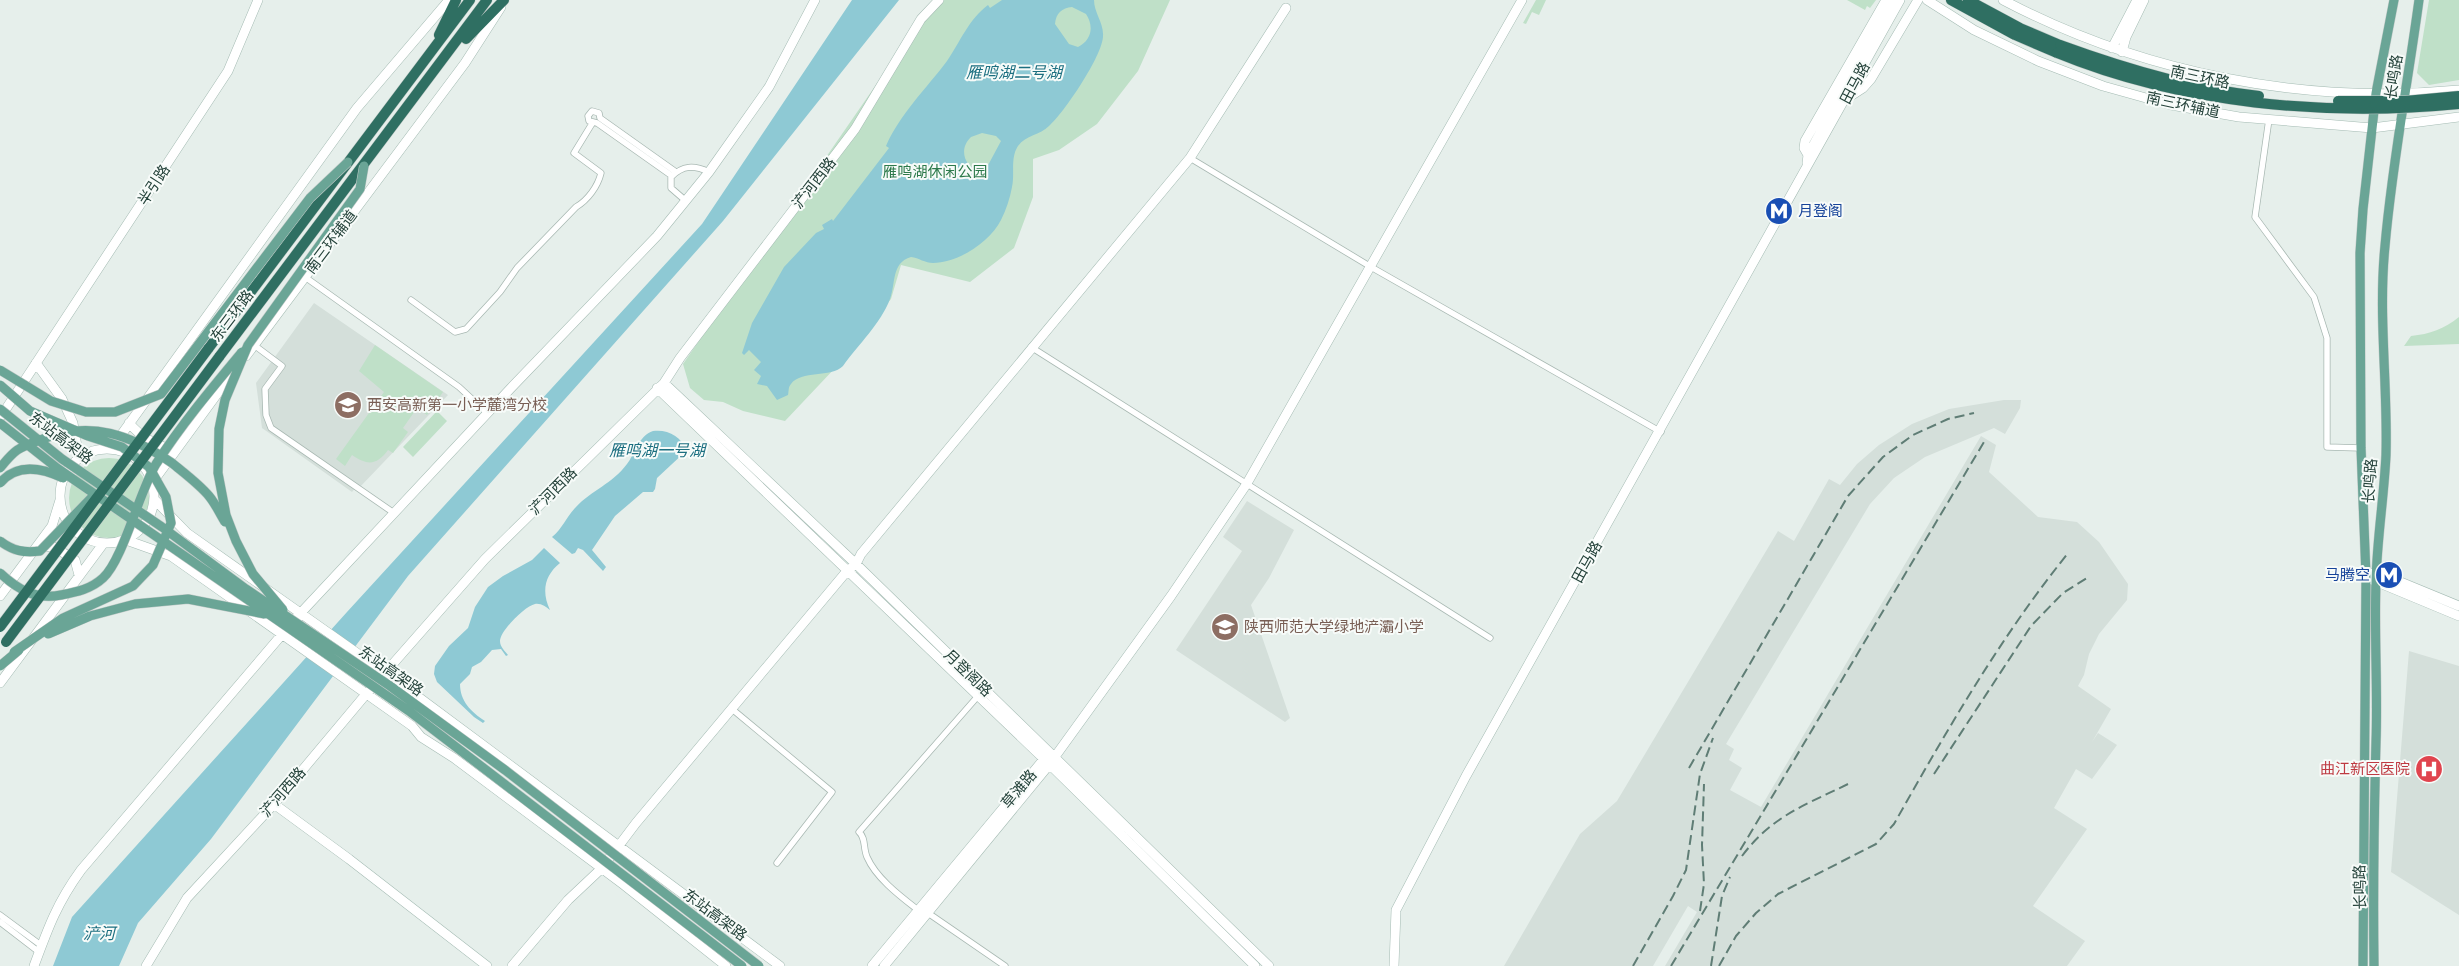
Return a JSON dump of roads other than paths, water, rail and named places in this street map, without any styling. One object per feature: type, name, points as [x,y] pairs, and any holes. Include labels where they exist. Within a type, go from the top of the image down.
[{"type":"highway","points":[[426,60],[456,0]]},
{"type":"highway","name":"东三环路","points":[[0,627],[470,0]]},
{"type":"highway","name":"东三环路","points":[[3,646],[488,0]]},
{"type":"highway","points":[[409,106],[476,27],[505,0]]},
{"type":"highway","name":"南三环路","points":[[1951,0],[2015,35],[2059,49],[2170,78],[2248,95],[2319,101],[2377,102],[2459,96]]},
{"type":"highway","name":"南三环路","points":[[1968,0],[2059,49],[2112,73],[2240,101],[2360,109],[2410,108],[2459,104]]},
{"type":"main road","name":"半引路","points":[[0,418],[228,71],[258,0]]},
{"type":"main road","points":[[111,449],[357,108],[450,0]]},
{"type":"main road","name":"南三环辅道","points":[[152,483],[251,345],[465,63],[505,0]]},
{"type":"main road","points":[[36,966],[51,918],[64,894],[81,870],[301,613],[657,236],[686,201],[709,172],[768,87],[815,0]]},
{"type":"main road","name":"浐河西路","points":[[146,966],[187,898],[274,804],[364,692],[484,559],[661,386],[680,358],[854,129],[920,19],[939,0]]},
{"type":"main road","points":[[1055,756],[1171,596],[1246,485],[1522,0]]},
{"type":"main road","points":[[1808,155],[1804,148],[1805,141],[1886,0]]},
{"type":"main road","name":"田马路","points":[[1394,966],[1396,910],[1466,776],[1661,432],[1807,166],[1847,98],[1893,0]]},
{"type":"main road","name":"田马路","points":[[1807,166],[1808,155],[1900,0]]},
{"type":"main road","points":[[1847,98],[1863,88],[1871,79],[1918,0]]},
{"type":"main road","name":"南三环辅道","points":[[1927,0],[1974,30],[2038,61],[2103,86],[2171,105],[2269,119],[2372,128],[2401,126],[2459,117]]},
{"type":"main road","points":[[2003,0],[2067,31],[2122,52],[2207,75],[2244,82],[2329,91],[2404,93],[2459,90]]},
{"type":"main road","points":[[2112,48],[2137,0]]},
{"type":"main road","points":[[2122,52],[2126,37],[2144,0]]},
{"type":"main road","name":"长鸣路","points":[[2363,966],[2366,576],[2361,448],[2360,253],[2376,93],[2394,0]]},
{"type":"main road","name":"长鸣路","points":[[2374,966],[2373,823],[2376,741],[2374,652],[2376,572],[2386,447],[2387,390],[2383,287],[2384,248],[2418,0]]},
{"type":"main road","points":[[512,966],[568,900],[602,868],[732,708],[847,571],[856,564],[861,554],[1031,347],[1190,158],[1286,8]]},
{"type":"main road","points":[[0,370],[51,400],[86,412],[116,412],[161,394],[310,198],[348,162]]},
{"type":"main road","points":[[0,573],[16,588],[33,595],[52,597],[82,591],[104,577],[116,559],[142,490],[156,464],[251,345],[360,189],[364,166]]},
{"type":"main road","points":[[236,541],[226,515],[218,473],[219,429],[225,400],[251,345]]},
{"type":"main road","points":[[36,363],[62,399],[73,423],[79,458]]},
{"type":"main road","points":[[0,385],[30,411],[88,436],[122,447],[149,467],[166,496],[171,523],[152,564],[133,586],[62,618],[14,652],[0,666]]},
{"type":"main road","name":"月登阁路","points":[[661,386],[856,564],[1269,966]]},
{"type":"main road","name":"月登阁路","points":[[661,386],[847,571],[1047,762],[1255,966]]},
{"type":"main road","name":"东站高架路","points":[[0,409],[62,459],[289,618],[390,686],[505,770],[760,966]]},
{"type":"main road","name":"东站高架路","points":[[0,423],[88,490],[409,711],[742,966]]},
{"type":"main road","points":[[129,423],[138,434],[151,443],[174,451]]},
{"type":"main road","points":[[0,468],[15,449],[62,431],[101,430],[133,440],[156,452],[183,472],[209,496],[253,574],[289,618]]},
{"type":"main road","points":[[0,596],[52,526],[60,500],[61,483],[68,470],[79,458],[90,452],[111,449],[136,459],[147,471],[152,483],[154,499],[152,511],[143,527],[126,540],[103,544],[79,534],[65,518],[60,500]]},
{"type":"main road","points":[[0,483],[5,477],[20,470],[38,468],[88,490]]},
{"type":"main road","points":[[0,541],[10,548],[26,552],[40,551],[118,470]]},
{"type":"main road","points":[[154,499],[188,533],[383,671],[780,966]]},
{"type":"main road","points":[[126,540],[171,556],[412,726],[421,736],[454,758],[602,868],[726,966]]},
{"type":"main road","points":[[0,683],[103,544]]},
{"type":"main road","points":[[35,548],[45,545],[63,551],[75,560],[80,575]]},
{"type":"main road","points":[[2366,576],[2376,572],[2459,606]]},
{"type":"main road","points":[[2366,576],[2376,582],[2459,616]]},
{"type":"main road","points":[[14,652],[60,628],[90,616],[135,604],[188,599],[270,615]]},
{"type":"main road","name":"草滩路","points":[[872,966],[918,910],[1047,762],[1055,756]]},
{"type":"main road","name":"草滩路","points":[[884,966],[1047,762]]},
{"type":"main road","points":[[274,804],[349,859],[487,966]]},
{"type":"street","points":[[592,111],[599,113],[600,118],[674,174],[589,121],[588,116],[592,111]]},
{"type":"street","points":[[2269,119],[2255,217],[2314,297],[2327,338],[2328,447],[2361,448]]},
{"type":"street","points":[[411,300],[455,332],[466,329],[500,292],[517,268],[576,207],[584,203],[600,180],[601,173],[574,153],[592,122]]},
{"type":"street","points":[[1190,158],[1371,267],[1661,432]]},
{"type":"street","points":[[686,201],[671,188],[674,174],[679,169],[695,166],[709,172]]},
{"type":"street","points":[[305,276],[460,387],[488,413]]},
{"type":"street","points":[[251,345],[282,366],[265,389],[266,416],[271,428],[394,513]]},
{"type":"street","points":[[1031,347],[1490,638]]},
{"type":"street","points":[[918,910],[890,888],[867,857],[863,835],[859,832],[978,696]]},
{"type":"street","points":[[732,708],[832,792],[777,863]]},
{"type":"street","points":[[928,913],[1005,966]]},
{"type":"street","points":[[0,915],[40,949]]},
{"type":"street","points":[[0,922],[40,949]]},
{"type":"water","name":"浐河","points":[[852,0],[899,0],[723,221],[408,576],[211,839],[138,923],[119,966],[53,966],[72,917],[347,612],[702,224]]},
{"type":"water","name":"雁鸣湖二号湖","points":[[1002,0],[1094,0],[1103,31],[1097,56],[1073,97],[1056,119],[1045,129],[1021,142],[1018,146],[1013,161],[1013,182],[1008,204],[1001,220],[989,236],[972,250],[943,262],[933,263],[911,257],[905,260],[897,269],[890,299],[881,317],[843,366],[838,370],[809,375],[796,380],[789,386],[788,395],[777,400],[767,386],[757,384],[761,376],[754,370],[761,362],[749,350],[744,355],[742,353],[752,323],[784,267],[816,233],[824,229],[822,225],[832,219],[833,221],[889,148],[886,146],[898,123],[947,61],[975,17],[988,5],[990,8]],"holes":[[[1072,7],[1086,14],[1091,28],[1089,37],[1078,47],[1069,44],[1055,24],[1060,12]],[[982,133],[996,136],[1001,141],[986,169],[980,171],[970,166],[964,152],[967,141],[971,137]]]},
{"type":"water","name":"雁鸣湖一号湖","points":[[653,431],[669,432],[681,441],[686,451],[657,478],[653,492],[643,492],[615,516],[592,550],[606,567],[603,571],[583,550],[578,548],[572,554],[552,537],[582,501],[621,471],[644,436]]},
{"type":"water","points":[[544,548],[560,563],[551,573],[546,584],[547,603],[550,610],[535,604],[520,614],[508,625],[501,637],[501,645],[508,655],[506,656],[501,649],[492,650],[481,662],[472,667],[470,674],[460,684],[464,701],[475,714],[485,721],[483,723],[474,717],[437,682],[434,674],[435,666],[449,646],[468,628],[475,607],[488,587],[503,576],[532,560]]},
{"type":"railway","points":[[1689,768],[1848,496],[1883,457],[1913,435],[1948,419],[1974,413]]},
{"type":"railway","points":[[1671,966],[1984,442]]},
{"type":"railway","points":[[1719,966],[1736,936],[1756,913],[1778,894],[1876,844],[1894,824],[1976,684],[2020,617],[2069,552]]},
{"type":"railway","points":[[1934,774],[2031,626],[2063,593],[2087,578]]},
{"type":"railway","points":[[1633,966],[1686,870],[1700,774],[1713,738]]},
{"type":"railway","points":[[1700,911],[1704,884],[1702,845],[1704,784]]},
{"type":"railway","points":[[1742,856],[1753,842],[1777,821],[1803,805],[1848,784]]},
{"type":"railway","points":[[1711,966],[1722,896],[1730,877]]},
{"type":"place","name":"月登阁","points":[[1779,211]]},
{"type":"place","name":"西安高新第一小学麓湾分校","points":[[348,405]]},
{"type":"place","name":"马腾空","points":[[2389,575]]},
{"type":"place","name":"陕西师范大学绿地浐灞小学","points":[[1225,627]]},
{"type":"place","name":"曲江新区医院","points":[[2429,769]]},
{"type":"park label","name":"雁鸣湖休闲公园","points":[[935,172]]}]
